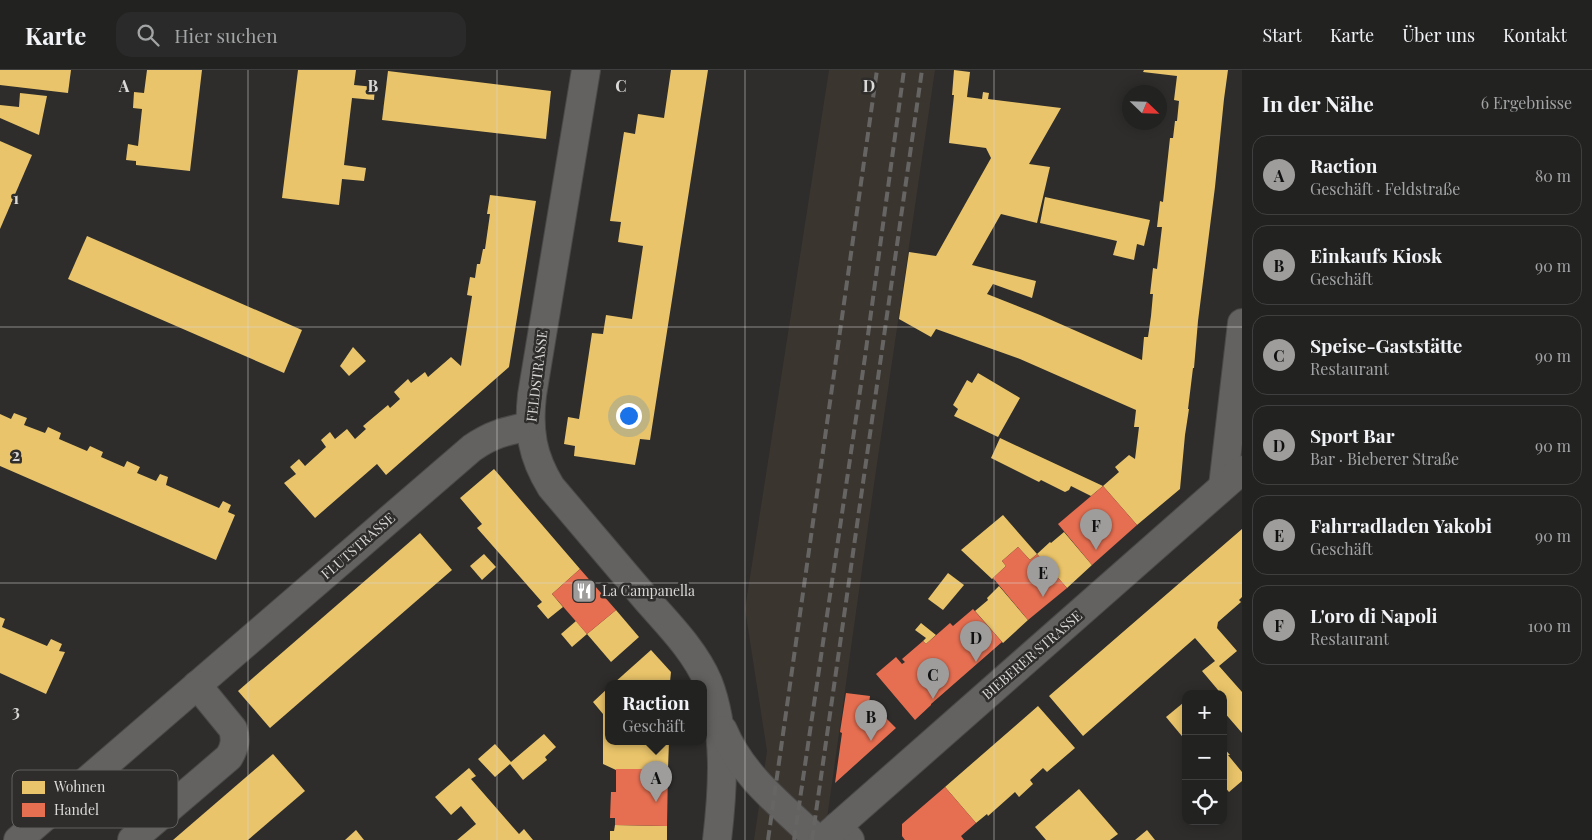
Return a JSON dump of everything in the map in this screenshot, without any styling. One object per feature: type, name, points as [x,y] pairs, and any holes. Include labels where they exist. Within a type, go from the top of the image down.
[{"type":"street","name":"FELDSTRASSE","points":[[586,70],[532,395],[531,441],[541,471],[551,487],[675,632],[697,661],[708,681],[717,714],[730,746],[744,768],[832,836]]},
{"type":"street","points":[[1233,478],[1242,323]]},
{"type":"street","name":"FLUTSTRASSE","points":[[99,770],[472,448],[496,434],[530,426]]},
{"type":"street","name":"BIEBERER STRASSE","points":[[832,836],[1233,478]]},
{"type":"street","points":[[178,801],[229,757],[234,748],[236,738],[233,729],[197,685]]},
{"type":"street","name":"FELDSTRASSE","points":[[717,714],[722,777],[717,840]]},
{"type":"street","name":"FLUTSTRASSE","points":[[18,840],[32,828]]},
{"type":"street","points":[[132,840],[146,828]]},
{"type":"shaded area","points":[[829,70],[935,70],[824,840],[754,840],[767,751],[745,609]]},
{"type":"building: Wohnen","points":[[0,70],[71,70],[68,93],[0,85]]},
{"type":"building: Wohnen","points":[[147,70],[202,70],[190,171],[136,165],[136,161],[126,160],[128,144],[138,146],[142,109],[133,108],[134,92],[144,93]]},
{"type":"building: Wohnen","points":[[298,70],[356,70],[354,85],[375,87],[374,100],[352,98],[344,165],[366,168],[364,181],[342,179],[339,205],[282,198]]},
{"type":"building: Wohnen","points":[[671,70],[708,70],[650,440],[640,439],[635,465],[574,456],[575,446],[564,444],[568,417],[579,419],[592,333],[603,334],[606,315],[632,319],[643,246],[618,242],[621,222],[610,221],[624,132],[635,134],[638,114],[664,118]]},
{"type":"building: Wohnen","points":[[954,70],[970,72],[967,97],[982,99],[983,92],[989,93],[988,99],[1061,108],[1029,164],[1050,167],[1037,223],[1001,214],[972,265],[1036,281],[1032,298],[993,284],[987,294],[1142,360],[1144,337],[1148,337],[1151,316],[1153,294],[1150,294],[1153,268],[1157,269],[1162,227],[1157,227],[1160,201],[1163,202],[1170,138],[1173,138],[1179,101],[1174,100],[1177,76],[1143,72],[1144,70],[1228,70],[1180,489],[1137,525],[1103,486],[1119,472],[1115,467],[1129,455],[1135,459],[1139,427],[1134,427],[1136,410],[1020,359],[936,329],[931,337],[899,319],[909,252],[936,256],[991,158],[986,148],[949,143],[954,95],[952,95]]},
{"type":"building: Wohnen","points":[[388,71],[551,91],[546,139],[382,120]]},
{"type":"building: Wohnen","points":[[20,93],[47,96],[39,135],[0,118],[0,105],[19,107]]},
{"type":"building: Wohnen","points":[[0,141],[32,155],[0,229]]},
{"type":"building: Wohnen","points":[[490,195],[536,201],[509,367],[386,475],[377,464],[315,518],[284,483],[296,474],[290,467],[299,459],[305,466],[326,447],[321,440],[330,432],[335,439],[347,429],[355,439],[366,429],[363,426],[388,405],[390,408],[400,399],[394,392],[408,379],[411,383],[425,372],[428,377],[451,357],[461,366],[472,296],[467,295],[470,277],[475,278],[477,264],[480,264],[483,249],[485,249],[490,214],[487,214]]},
{"type":"building: Wohnen","points":[[1045,197],[1150,220],[1144,246],[1137,244],[1134,260],[1113,255],[1117,241],[1040,223]]},
{"type":"building: Wohnen","points":[[87,236],[302,330],[284,373],[68,279]]},
{"type":"building: Wohnen","points":[[353,347],[366,361],[349,376],[340,366]]},
{"type":"building: Wohnen","points":[[978,373],[1020,398],[998,437],[954,416],[958,409],[953,405],[967,380],[972,383]]},
{"type":"building: Wohnen","points":[[14,413],[27,418],[24,425],[45,433],[48,427],[61,433],[59,439],[87,451],[90,446],[103,452],[101,457],[124,467],[127,461],[140,467],[137,473],[156,481],[160,474],[168,477],[166,485],[219,508],[223,501],[231,505],[228,512],[235,515],[216,560],[0,466],[0,414],[11,419]]},
{"type":"building: Wohnen","points":[[1000,438],[1103,486],[1091,496],[1071,486],[1065,492],[1041,480],[1039,482],[991,458]]},
{"type":"building: Wohnen","points":[[494,469],[580,569],[552,594],[563,607],[548,619],[537,606],[542,602],[477,528],[482,524],[460,498]]},
{"type":"building: Wohnen","points":[[1003,515],[1037,554],[1030,560],[1018,547],[1002,561],[1006,566],[992,579],[961,550]]},
{"type":"building: Wohnen","points":[[1242,529],[1242,597],[1239,600],[1241,602],[1218,622],[1217,628],[1237,651],[1219,666],[1242,692],[1242,733],[1227,716],[1227,690],[1218,690],[1202,671],[1215,661],[1195,638],[1083,736],[1049,696]]},
{"type":"building: Wohnen","points":[[1064,532],[1092,565],[1067,588],[1037,554]]},
{"type":"building: Wohnen","points":[[420,533],[452,570],[270,728],[238,691]]},
{"type":"building: Wohnen","points":[[484,554],[496,567],[482,580],[470,566]]},
{"type":"building: Wohnen","points":[[948,573],[964,585],[943,610],[928,599]]},
{"type":"building: Wohnen","points":[[999,586],[1028,620],[1003,643],[975,611],[988,600],[987,598]]},
{"type":"building: Wohnen","points":[[616,610],[639,637],[611,662],[587,634]]},
{"type":"building: Wohnen","points":[[0,617],[5,619],[2,627],[47,646],[51,639],[62,644],[59,651],[65,652],[46,694],[0,673]]},
{"type":"building: Wohnen","points":[[576,621],[587,634],[572,647],[561,634]]},
{"type":"building: Wohnen","points":[[921,623],[936,635],[926,644],[923,641],[926,638],[915,630]]},
{"type":"building: Wohnen","points":[[651,650],[671,672],[670,680],[617,680]]},
{"type":"building: Wohnen","points":[[605,691],[605,745],[669,745],[668,769],[616,770],[603,764],[603,714],[593,702]]},
{"type":"building: Wohnen","points":[[1182,704],[1182,736],[1166,717]]},
{"type":"building: Wohnen","points":[[1038,706],[1075,748],[1047,772],[1043,768],[1030,780],[1033,784],[1019,797],[1015,792],[988,816],[987,814],[976,823],[945,787]]},
{"type":"building: Wohnen","points":[[544,734],[556,747],[545,757],[547,760],[523,780],[510,764],[495,777],[478,759],[495,744],[511,762]]},
{"type":"building: Wohnen","points":[[1227,752],[1242,772],[1242,781],[1229,792],[1227,790]]},
{"type":"building: Wohnen","points":[[273,754],[305,791],[248,840],[173,840]]},
{"type":"building: Wohnen","points":[[469,768],[476,776],[471,779],[519,834],[524,829],[533,840],[457,840],[476,824],[461,806],[451,815],[435,797]]},
{"type":"building: Wohnen","points":[[1079,789],[1118,834],[1110,840],[1046,840],[1035,827]]},
{"type":"building: Wohnen","points":[[615,825],[667,826],[667,840],[610,840],[610,831],[614,831]]},
{"type":"building: Wohnen","points":[[356,830],[364,840],[345,840]]},
{"type":"building: Wohnen","points":[[1147,830],[1155,840],[1135,840]]},
{"type":"building: Handel","points":[[1103,486],[1137,525],[1092,565],[1058,524]]},
{"type":"building: Handel","points":[[1018,547],[1030,560],[1037,554],[1067,588],[1028,620],[993,578],[1006,566],[1002,561]]},
{"type":"building: Handel","points":[[580,569],[616,610],[587,634],[552,594]]},
{"type":"building: Handel","points":[[973,609],[1002,642],[915,720],[876,674],[896,657],[902,664],[905,662],[902,659],[923,641],[926,644],[950,623],[953,626]]},
{"type":"building: Handel","points":[[846,693],[870,696],[868,711],[875,724],[878,724],[885,717],[896,728],[835,783],[842,733],[840,732]]},
{"type":"building: Handel","points":[[616,769],[668,769],[667,826],[615,825],[615,818],[610,818],[611,792],[616,792]]},
{"type":"building: Handel","points":[[945,787],[976,823],[961,836],[964,840],[905,840],[902,836],[902,824]]},
{"type":"railway","points":[[768,840],[877,70]]},
{"type":"railway","points":[[794,840],[865,357],[904,70]]},
{"type":"railway","points":[[812,840],[922,70]]},
{"type":"place","name":"L'oro di Napoli","points":[[1096,550]]},
{"type":"place","name":"La Campanella","points":[[584,591]]},
{"type":"place","name":"Fahrradladen Yakobi","points":[[1043,597]]},
{"type":"place","name":"Sport Bar","points":[[976,662]]},
{"type":"place","name":"Speise-Gaststätte","points":[[933,699]]},
{"type":"place","name":"Einkaufs Kiosk","points":[[871,741]]},
{"type":"place","name":"Raction","points":[[656,802]]}]
